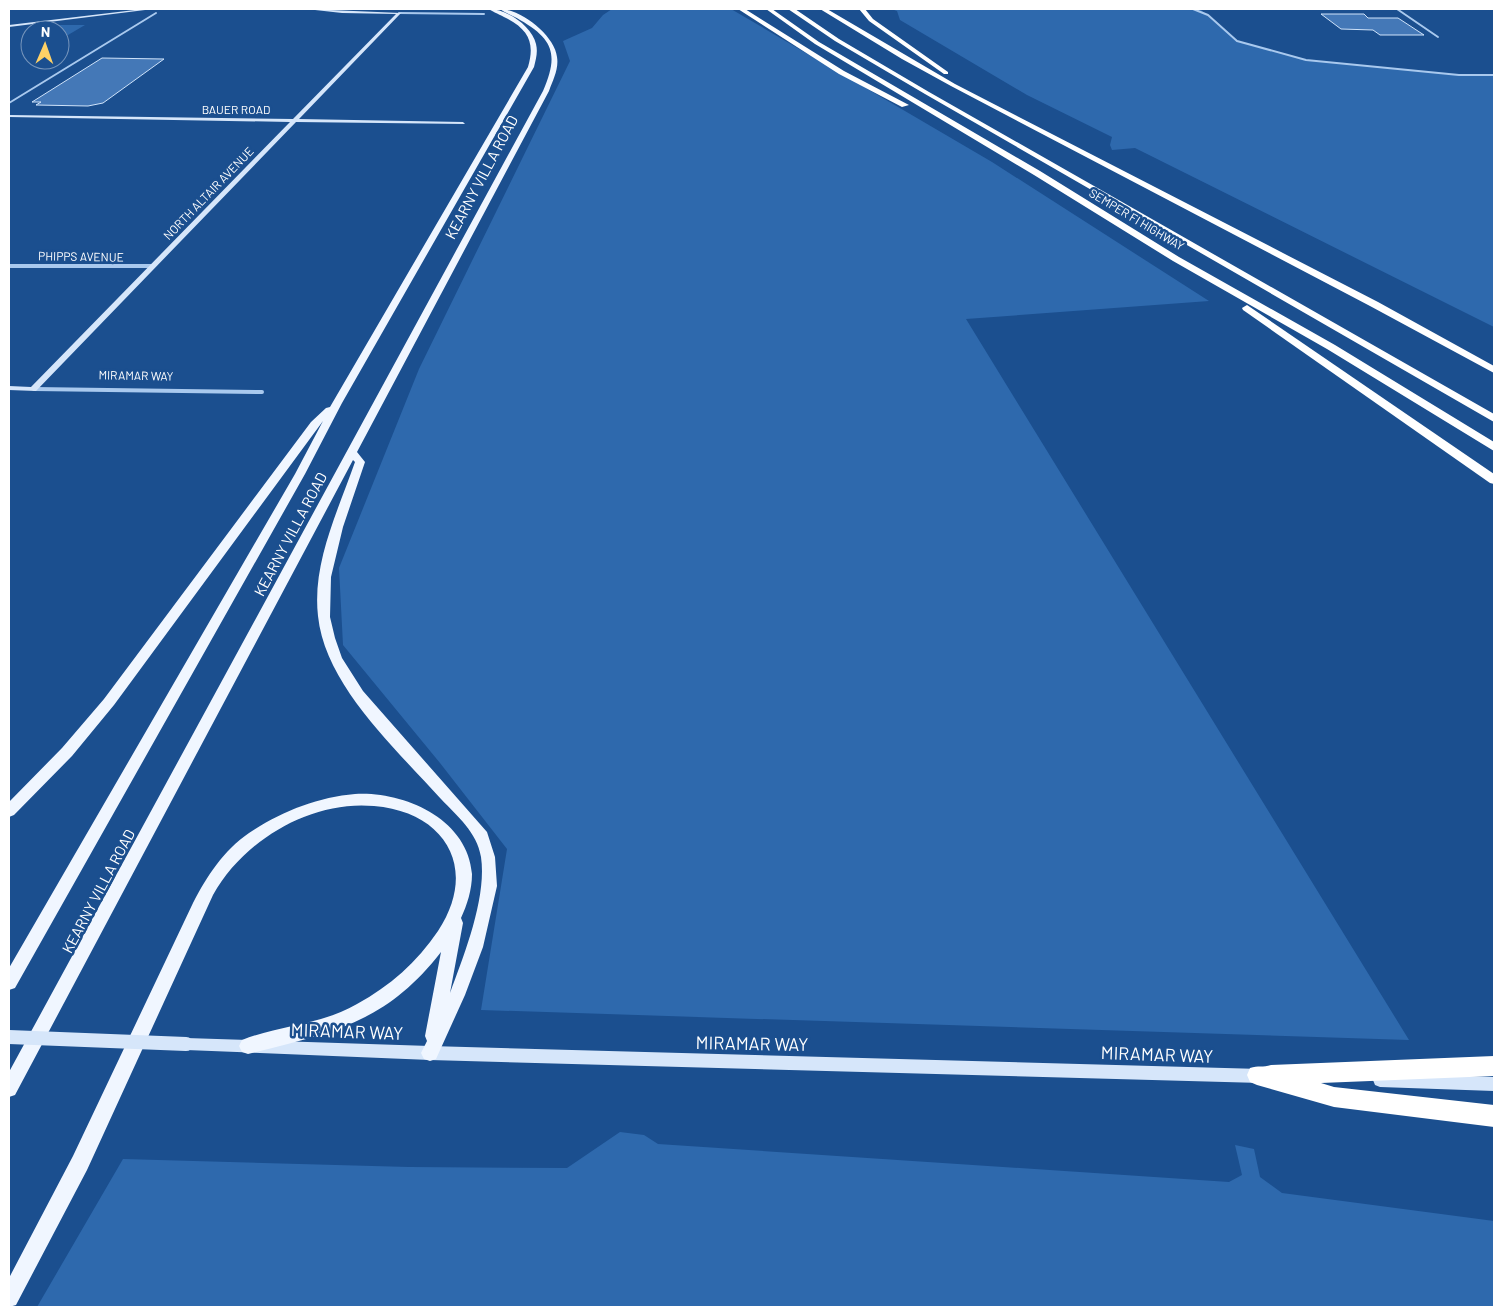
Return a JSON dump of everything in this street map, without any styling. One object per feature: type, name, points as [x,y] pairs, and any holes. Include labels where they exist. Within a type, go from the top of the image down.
[{"type":"highway","points":[[741,9],[805,50],[887,97],[962,129]]},
{"type":"highway","name":"SEMPER FI HIGHWAY","points":[[769,9],[817,43],[1176,259],[1331,346],[1494,446]]},
{"type":"highway","points":[[791,9],[837,40],[1494,419]]},
{"type":"highway","points":[[801,9],[872,55],[1494,409]]},
{"type":"highway","points":[[824,9],[904,58],[953,85],[1374,304],[1494,370]]},
{"type":"highway","points":[[862,9],[871,20],[944,70],[953,85]]},
{"type":"highway","points":[[1027,150],[1048,168],[1084,190],[1102,206],[1111,220]]},
{"type":"highway","points":[[1176,259],[1494,480]]},
{"type":"highway","points":[[1331,346],[1370,359],[1494,430]]},
{"type":"highway","points":[[1257,1075],[1494,1066]]},
{"type":"highway","points":[[1257,1075],[1334,1097],[1494,1116]]},
{"type":"main road","name":"KEARNY VILLA ROAD","points":[[9,983],[300,474],[337,403],[534,60],[535,46],[529,33],[514,20],[491,9]]},
{"type":"main road","name":"KEARNY VILLA ROAD","points":[[9,1089],[352,453],[553,74],[554,51],[543,34],[528,22],[502,9]]},
{"type":"main road","points":[[9,811],[67,752],[109,702],[314,424],[337,403]]},
{"type":"main road","points":[[352,453],[360,462],[329,559],[325,578],[324,617],[330,642],[341,670],[360,699],[480,832],[488,858],[488,886],[475,947],[457,995],[430,1053]]},
{"type":"main road","points":[[9,1298],[80,1162],[198,908],[212,882],[226,862],[252,840],[288,817],[338,803],[375,800],[408,807],[434,821],[452,841],[464,872],[430,1053]]},
{"type":"main road","points":[[248,1046],[331,1024],[349,1017],[397,987],[413,974],[435,949],[451,923],[460,897]]},
{"type":"street","points":[[9,26],[148,9]]},
{"type":"street","points":[[308,9],[342,12],[484,14]]},
{"type":"street","points":[[1193,9],[1208,15],[1237,41],[1306,60],[1459,75],[1494,75]]},
{"type":"street","points":[[1398,9],[1438,37]]},
{"type":"street","points":[[9,102],[156,12]]},
{"type":"street","name":"NORTH ALTAIR AVENUE","points":[[33,389],[399,13]]},
{"type":"street","name":"BAUER ROAD","points":[[9,116],[463,123]]},
{"type":"street","name":"PHIPPS AVENUE","points":[[9,266],[152,266]]},
{"type":"street","name":"MIRAMAR WAY","points":[[9,388],[262,392]]},
{"type":"street","name":"MIRAMAR WAY","points":[[9,1037],[430,1053],[1257,1075],[1494,1084]]},
{"type":"shaded area","points":[[612,9],[731,9],[992,162],[1209,301],[966,319],[1409,1040],[481,1010],[507,849],[440,763],[343,645],[339,568],[419,369],[570,61],[563,41],[592,28],[603,15]]},
{"type":"shaded area","points":[[891,9],[1200,9],[1237,41],[1306,60],[1459,75],[1494,75],[1494,327],[1135,148],[1112,150],[1110,145],[1112,137],[1027,95],[900,20],[897,11]]},
{"type":"shaded area","points":[[70,25],[85,25],[70,34]]},
{"type":"shaded area","points":[[620,1132],[644,1135],[658,1144],[1229,1182],[1242,1175],[1235,1145],[1254,1149],[1260,1177],[1282,1193],[1494,1221],[1494,1307],[37,1307],[123,1159],[409,1167],[567,1168]]},
{"type":"building","points":[[1321,14],[1364,14],[1368,18],[1398,18],[1424,35],[1380,35],[1373,30],[1341,29]]},
{"type":"building","points":[[102,58],[164,59],[103,103],[88,106],[36,105],[41,102],[32,102]]}]
